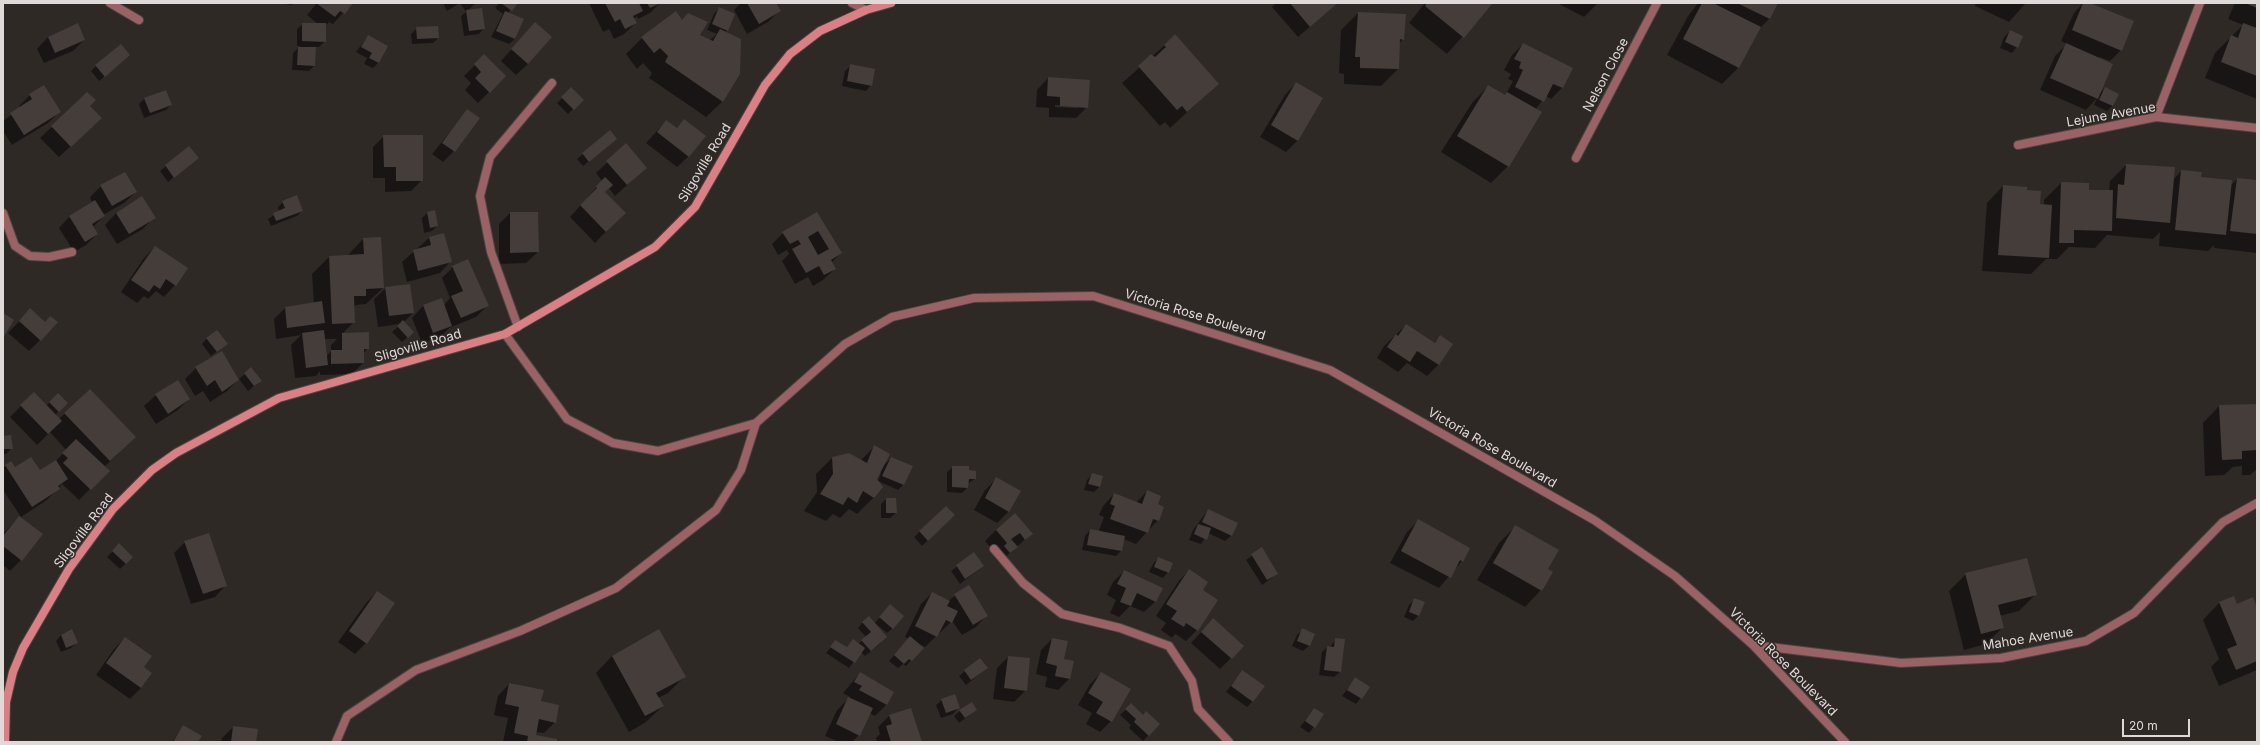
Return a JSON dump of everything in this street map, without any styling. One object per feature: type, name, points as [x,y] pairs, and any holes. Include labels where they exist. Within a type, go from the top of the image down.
[{"type":"street","points":[[110,3],[138,20]]},
{"type":"street","points":[[852,3],[866,10]]},
{"type":"street","name":"Sligoville Road","points":[[5,742],[6,702],[13,672],[23,648],[69,569],[113,509],[152,470],[176,453],[279,398],[505,334],[655,248],[695,207],[765,85],[790,54],[820,31],[866,10],[891,3]]},
{"type":"street","name":"Nelson Close","points":[[1576,158],[1657,3]]},
{"type":"street","points":[[2156,117],[2200,3]]},
{"type":"street","points":[[518,327],[491,252],[480,196],[490,157],[552,83]]},
{"type":"street","name":"Lejune Avenue","points":[[2018,145],[2156,117],[2257,128]]},
{"type":"street","points":[[3,213],[15,246],[30,256],[49,257],[72,252]]},
{"type":"street","name":"Victoria Rose Boulevard","points":[[505,334],[567,419],[613,443],[658,451],[756,423],[845,344],[892,317],[974,298],[1093,296],[1330,370],[1594,520],[1675,576],[1753,645],[1845,742]]},
{"type":"street","points":[[336,742],[347,716],[416,670],[520,631],[616,588],[716,510],[740,470],[756,423]]},
{"type":"street","name":"Mahoe Avenue","points":[[1753,645],[1901,663],[2001,658],[2086,641],[2134,613],[2223,522],[2257,503]]},
{"type":"street","points":[[994,549],[1023,583],[1062,614],[1120,628],[1169,646],[1192,681],[1198,710],[1229,742]]},
{"type":"building","points":[[316,3],[353,3],[345,14],[340,11],[335,17]]},
{"type":"building","points":[[501,3],[518,3],[512,11]]},
{"type":"building","points":[[605,3],[639,3],[643,11],[633,16],[637,23],[625,29],[620,19],[615,22]]},
{"type":"building","points":[[647,3],[661,3],[650,8]]},
{"type":"building","points":[[747,3],[776,3],[781,11],[759,24]]},
{"type":"building","points":[[1290,3],[1338,3],[1310,27]]},
{"type":"building","points":[[1427,3],[1492,4],[1464,38],[1425,6]]},
{"type":"building","points":[[1702,3],[1713,3],[1761,27],[1739,68],[1683,39]]},
{"type":"building","points":[[1737,3],[1778,3],[1770,19]]},
{"type":"building","points":[[2083,3],[2090,3],[2134,21],[2122,51],[2072,30]]},
{"type":"building","points":[[2245,3],[2257,3],[2257,8]]},
{"type":"building","points":[[719,7],[735,14],[728,31],[712,24]]},
{"type":"building","points":[[482,8],[485,29],[469,31],[466,10]]},
{"type":"building","points":[[505,11],[524,19],[515,39],[496,31]]},
{"type":"building","points":[[676,11],[682,20],[688,13],[708,22],[700,35],[713,41],[720,29],[741,39],[740,74],[723,102],[665,62],[668,56],[660,48],[654,53],[641,37]]},
{"type":"building","points":[[1358,12],[1406,14],[1404,40],[1400,39],[1399,69],[1360,68],[1360,57],[1355,57]]},
{"type":"building","points":[[535,22],[552,37],[528,64],[511,49]]},
{"type":"building","points":[[78,23],[85,40],[55,53],[48,37]]},
{"type":"building","points":[[302,23],[326,23],[326,42],[302,41]]},
{"type":"building","points":[[2243,23],[2257,28],[2257,76],[2221,62],[2231,35],[2238,38]]},
{"type":"building","points":[[438,26],[439,38],[417,39],[416,27]]},
{"type":"building","points":[[2010,30],[2023,36],[2018,48],[2005,42]]},
{"type":"building","points":[[1175,34],[1219,84],[1187,112],[1182,106],[1177,110],[1138,66],[1151,54],[1155,57],[1166,47],[1164,45]]},
{"type":"building","points":[[368,35],[388,46],[379,63],[369,58],[372,53],[361,47]]},
{"type":"building","points":[[1523,43],[1573,68],[1563,88],[1553,84],[1544,102],[1515,87],[1523,70],[1519,68],[1521,62],[1514,59]]},
{"type":"building","points":[[2066,43],[2113,64],[2098,99],[2050,78]]},
{"type":"building","points":[[121,44],[130,55],[105,77],[95,65]]},
{"type":"building","points":[[298,47],[316,47],[315,66],[297,65]]},
{"type":"building","points":[[484,54],[506,76],[490,93],[475,78],[481,72],[474,64]]},
{"type":"building","points":[[850,64],[875,69],[872,86],[847,81]]},
{"type":"building","points":[[1048,77],[1090,80],[1088,108],[1060,106],[1060,97],[1047,96]]},
{"type":"building","points":[[1296,82],[1323,98],[1298,141],[1271,125]]},
{"type":"building","points":[[44,85],[61,112],[24,135],[10,113],[32,99],[29,94]]},
{"type":"building","points":[[1488,85],[1505,95],[1507,92],[1542,112],[1509,167],[1457,136]]},
{"type":"building","points":[[571,87],[584,100],[574,110],[561,97]]},
{"type":"building","points":[[2105,87],[2119,94],[2113,106],[2099,100]]},
{"type":"building","points":[[166,90],[172,105],[150,113],[144,98]]},
{"type":"building","points":[[87,92],[96,100],[90,106],[102,118],[71,147],[51,126]]},
{"type":"building","points":[[467,109],[480,118],[455,152],[442,143]]},
{"type":"building","points":[[684,119],[706,136],[689,157],[657,132],[666,120],[677,128]]},
{"type":"building","points":[[610,130],[617,139],[589,162],[582,153]]},
{"type":"building","points":[[383,135],[423,135],[423,181],[396,181],[396,167],[384,167]]},
{"type":"building","points":[[626,143],[647,168],[627,185],[606,161]]},
{"type":"building","points":[[189,146],[199,158],[174,178],[165,165]]},
{"type":"building","points":[[2126,164],[2175,167],[2170,223],[2116,218],[2118,184],[2124,185]]},
{"type":"building","points":[[2181,170],[2202,172],[2201,177],[2232,180],[2226,235],[2175,230]]},
{"type":"building","points":[[125,172],[137,192],[112,206],[100,185]]},
{"type":"building","points":[[605,177],[613,185],[605,192],[626,213],[606,232],[580,205],[597,188],[596,186]]},
{"type":"building","points":[[2237,178],[2257,180],[2257,234],[2230,231]]},
{"type":"building","points":[[2061,182],[2089,183],[2089,190],[2113,190],[2112,231],[2074,230],[2074,243],[2059,243]]},
{"type":"building","points":[[2003,185],[2027,187],[2027,190],[2041,191],[2040,204],[2052,205],[2049,258],[1998,255]]},
{"type":"building","points":[[297,195],[303,211],[276,221],[273,213],[285,208],[282,201]]},
{"type":"building","points":[[142,196],[156,218],[129,234],[116,213]]},
{"type":"building","points":[[95,200],[105,216],[92,224],[98,234],[85,242],[69,216]]},
{"type":"building","points":[[435,210],[438,226],[430,228],[427,212]]},
{"type":"building","points":[[510,212],[538,212],[539,252],[510,253]]},
{"type":"building","points":[[817,212],[842,253],[831,260],[836,269],[824,275],[819,266],[806,273],[792,249],[801,244],[798,240],[790,244],[782,232]],"holes":[[[818,231],[829,249],[818,255],[808,237]]]},
{"type":"building","points":[[444,233],[452,262],[418,271],[413,250],[431,245],[429,237]]},
{"type":"building","points":[[381,237],[384,288],[366,289],[366,296],[354,296],[355,323],[332,324],[329,256],[364,254],[363,238]]},
{"type":"building","points":[[155,246],[188,268],[176,286],[166,279],[160,289],[154,285],[149,292],[131,280]]},
{"type":"building","points":[[468,259],[489,306],[461,318],[451,296],[463,291],[452,266]]},
{"type":"building","points":[[410,284],[414,313],[389,316],[385,287]]},
{"type":"building","points":[[442,298],[452,326],[433,333],[423,305]]},
{"type":"building","points":[[322,301],[325,323],[287,328],[285,307]]},
{"type":"building","points":[[30,308],[45,322],[50,316],[58,322],[41,341],[19,321]]},
{"type":"building","points":[[3,313],[14,320],[3,338]]},
{"type":"building","points":[[403,320],[414,332],[408,338],[397,326]]},
{"type":"building","points":[[1406,324],[1435,343],[1440,335],[1453,344],[1439,365],[1417,351],[1410,362],[1387,347],[1396,334],[1398,336]]},
{"type":"building","points":[[217,330],[228,344],[217,352],[206,338]]},
{"type":"building","points":[[324,330],[328,365],[306,368],[302,333]]},
{"type":"building","points":[[369,332],[369,349],[364,349],[364,363],[331,364],[331,350],[342,350],[342,333]]},
{"type":"building","points":[[222,351],[239,380],[222,392],[215,380],[207,386],[195,367]]},
{"type":"building","points":[[251,367],[262,381],[254,386],[244,373]]},
{"type":"building","points":[[178,380],[190,399],[168,414],[155,394]]},
{"type":"building","points":[[90,389],[136,437],[110,461],[64,413]]},
{"type":"building","points":[[34,392],[62,421],[48,434],[20,405]]},
{"type":"building","points":[[58,393],[68,403],[59,412],[49,402]]},
{"type":"building","points":[[2257,404],[2257,450],[2242,451],[2242,459],[2222,460],[2219,405]]},
{"type":"building","points":[[11,435],[13,449],[3,449],[3,436]]},
{"type":"building","points":[[76,439],[110,471],[91,490],[63,463],[68,458],[62,453]]},
{"type":"building","points":[[874,445],[890,454],[877,479],[883,487],[874,498],[863,491],[857,503],[848,497],[843,505],[820,494],[833,474],[832,457],[849,453],[867,463]]},
{"type":"building","points":[[31,457],[40,470],[56,460],[68,479],[58,486],[60,489],[32,507],[5,465],[11,461],[15,467]]},
{"type":"building","points":[[891,457],[913,466],[904,485],[882,476]]},
{"type":"building","points":[[952,466],[969,466],[969,470],[976,471],[976,479],[969,479],[968,488],[952,487]]},
{"type":"building","points":[[1092,473],[1103,476],[1100,487],[1088,484]]},
{"type":"building","points":[[996,477],[1021,491],[1009,512],[985,498]]},
{"type":"building","points":[[1147,490],[1161,496],[1158,504],[1164,507],[1159,521],[1153,519],[1148,533],[1110,519],[1115,506],[1110,504],[1114,493],[1142,504]]},
{"type":"building","points":[[886,498],[896,498],[897,513],[886,513]]},
{"type":"building","points":[[946,506],[955,515],[928,541],[919,531]]},
{"type":"building","points":[[1208,509],[1238,523],[1232,536],[1202,522]]},
{"type":"building","points":[[1015,513],[1033,534],[1025,540],[1020,533],[1011,539],[1018,547],[1010,553],[1004,546],[1007,543],[996,530]]},
{"type":"building","points":[[19,516],[43,534],[22,561],[3,546],[3,536]]},
{"type":"building","points":[[1418,519],[1470,548],[1463,562],[1460,560],[1451,578],[1401,551]]},
{"type":"building","points":[[1198,524],[1211,528],[1207,540],[1194,534]]},
{"type":"building","points":[[1515,525],[1559,550],[1548,569],[1553,572],[1542,591],[1493,563]]},
{"type":"building","points":[[1090,529],[1125,536],[1122,551],[1087,545]]},
{"type":"building","points":[[209,533],[227,586],[203,594],[184,541]]},
{"type":"building","points":[[119,543],[133,557],[126,564],[112,551]]},
{"type":"building","points":[[1262,547],[1278,574],[1267,580],[1251,554]]},
{"type":"building","points":[[974,552],[984,566],[965,579],[956,565]]},
{"type":"building","points":[[1158,557],[1173,563],[1169,573],[1154,567]]},
{"type":"building","points":[[2027,558],[2037,595],[1998,605],[2004,628],[1981,634],[1965,573]]},
{"type":"building","points":[[1189,569],[1208,582],[1203,590],[1218,600],[1198,631],[1186,623],[1184,627],[1171,619],[1177,611],[1166,604]]},
{"type":"building","points":[[1124,570],[1163,588],[1156,602],[1137,593],[1131,606],[1120,602],[1126,588],[1117,584]]},
{"type":"building","points":[[969,585],[988,616],[973,625],[954,594]]},
{"type":"building","points":[[377,591],[395,603],[367,644],[349,631]]},
{"type":"building","points":[[932,592],[950,601],[947,606],[958,611],[952,623],[946,620],[937,637],[915,626]]},
{"type":"building","points":[[2234,596],[2237,604],[2253,597],[2257,608],[2257,661],[2236,670],[2227,649],[2237,645],[2219,602]]},
{"type":"building","points":[[1414,598],[1425,602],[1419,616],[1409,612]]},
{"type":"building","points":[[890,604],[904,616],[893,629],[879,617]]},
{"type":"building","points":[[869,616],[887,637],[871,651],[861,640],[871,632],[862,622]]},
{"type":"building","points":[[1213,618],[1244,646],[1232,659],[1201,632]]},
{"type":"building","points":[[1302,628],[1315,634],[1310,646],[1297,641]]},
{"type":"building","points":[[72,629],[78,643],[66,648],[61,635]]},
{"type":"building","points":[[659,629],[686,677],[656,693],[664,706],[645,716],[612,656]]},
{"type":"building","points":[[910,636],[924,648],[912,661],[909,659],[904,664],[894,655]]},
{"type":"building","points":[[125,637],[152,656],[144,667],[152,673],[141,688],[106,663]]},
{"type":"building","points":[[1052,638],[1068,641],[1064,659],[1074,661],[1070,679],[1055,676],[1057,666],[1046,663]]},
{"type":"building","points":[[1335,638],[1345,639],[1341,672],[1324,670],[1327,646],[1334,647]]},
{"type":"building","points":[[853,639],[865,648],[855,663],[830,647],[835,640],[847,647]]},
{"type":"building","points":[[1008,656],[1030,658],[1027,691],[1004,688]]},
{"type":"building","points":[[980,658],[988,668],[971,680],[964,670]]},
{"type":"building","points":[[1242,670],[1265,686],[1253,702],[1231,686]]},
{"type":"building","points":[[860,672],[894,692],[887,705],[859,690],[862,686],[854,682]]},
{"type":"building","points":[[1101,672],[1131,689],[1112,722],[1096,713],[1103,702],[1088,693]]},
{"type":"building","points":[[1355,677],[1370,687],[1362,699],[1347,690]]},
{"type":"building","points":[[509,683],[544,690],[541,701],[559,705],[556,723],[539,719],[536,735],[557,739],[557,742],[527,742],[528,736],[514,733],[519,707],[505,704]]},
{"type":"building","points":[[955,694],[960,708],[946,713],[941,699]]},
{"type":"building","points":[[848,697],[873,708],[860,736],[836,724]]},
{"type":"building","points":[[972,702],[977,710],[965,718],[959,710]]},
{"type":"building","points":[[1131,703],[1143,715],[1146,711],[1160,724],[1149,736],[1134,722],[1136,719],[1125,709]]},
{"type":"building","points":[[911,708],[922,742],[891,742],[886,726],[892,724],[889,715]]},
{"type":"building","points":[[1314,708],[1324,714],[1315,728],[1305,721]]},
{"type":"building","points":[[183,725],[202,736],[198,742],[173,742]]},
{"type":"building","points":[[233,726],[258,729],[256,742],[231,742]]}]
